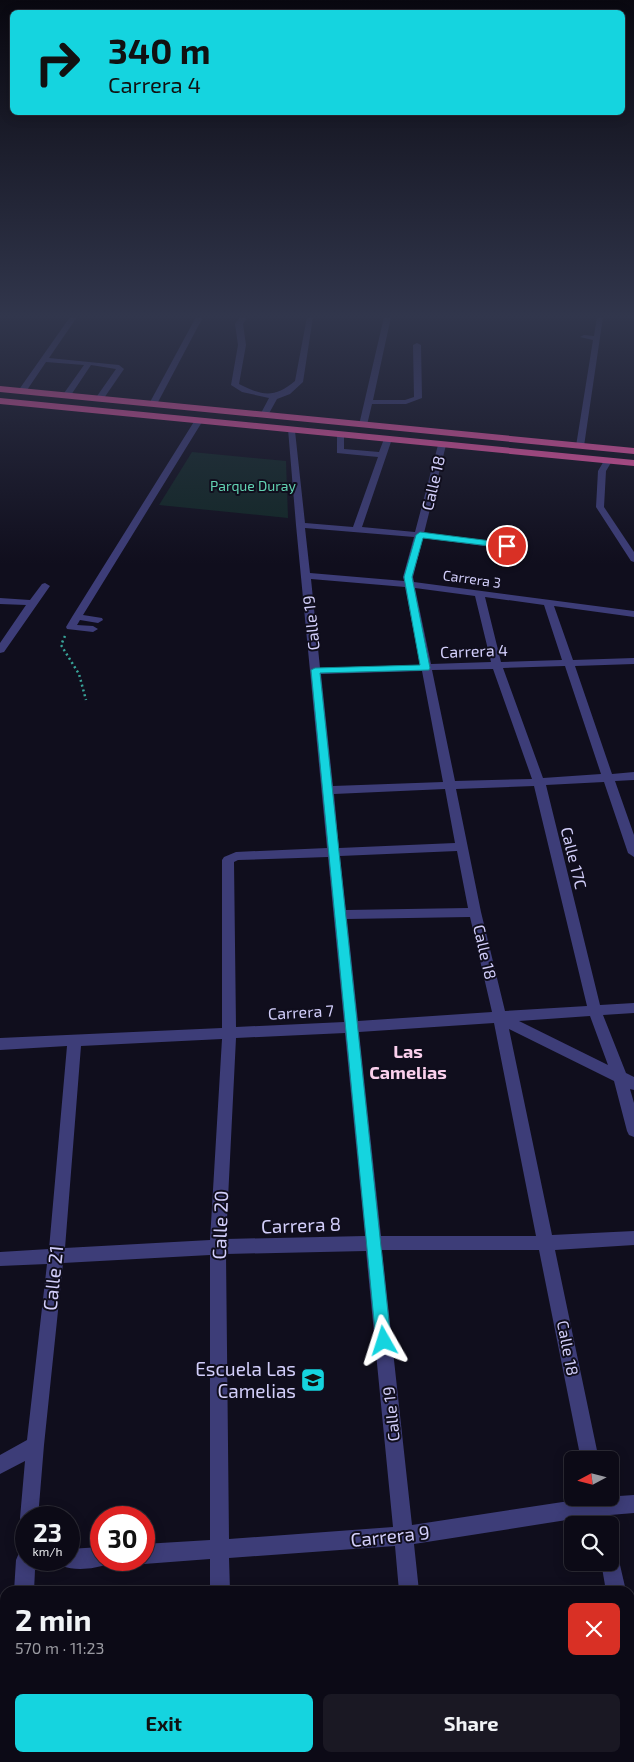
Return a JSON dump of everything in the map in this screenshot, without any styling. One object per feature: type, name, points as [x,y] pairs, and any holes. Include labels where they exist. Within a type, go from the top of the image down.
[{"type":"highway","points":[[101,399],[634,451]]},
{"type":"highway","points":[[0,401],[198,422],[634,463]]},
{"type":"street","points":[[153,404],[156,399]]},
{"type":"street","points":[[264,415],[273,399]]},
{"type":"street","points":[[363,425],[368,402],[406,402],[414,399]]},
{"type":"street","points":[[580,446],[588,399]]},
{"type":"street","points":[[93,629],[71,627],[198,422]]},
{"type":"street","name":"Calle 19","points":[[291,431],[409,1586]]},
{"type":"street","points":[[340,435],[340,451],[383,455]]},
{"type":"street","points":[[357,529],[388,439]]},
{"type":"street","name":"Calle 18","points":[[442,445],[408,577],[409,584],[475,912],[500,1018],[588,1451]]},
{"type":"street","points":[[608,461],[602,471],[600,507],[634,559]]},
{"type":"street","points":[[300,525],[420,535],[507,546]]},
{"type":"street","points":[[126,538],[138,539]]},
{"type":"street","name":"Carrera 3","points":[[306,576],[409,584],[548,603],[609,609],[634,614]]},
{"type":"street","points":[[0,650],[45,586]]},
{"type":"street","name":"Calle 17C","points":[[479,594],[497,666],[539,782],[594,1012],[620,1077],[634,1131]]},
{"type":"street","points":[[0,601],[34,602]]},
{"type":"street","points":[[548,603],[634,853]]},
{"type":"street","points":[[77,617],[98,620]]},
{"type":"street","name":"Carrera 4","points":[[315,670],[497,666],[569,662],[634,662]]},
{"type":"street","points":[[328,790],[539,782],[634,776]]},
{"type":"street","points":[[334,852],[463,847]]},
{"type":"street","name":"Calle 20","points":[[220,1586],[218,1247],[230,1033],[228,860],[236,856],[334,852]]},
{"type":"street","points":[[340,916],[475,912]]},
{"type":"street","name":"Carrera 7","points":[[0,1044],[352,1027],[634,1008]]},
{"type":"street","points":[[500,1018],[634,1084]]},
{"type":"street","name":"Calle 21","points":[[30,1506],[56,1257],[75,1039]]},
{"type":"street","name":"Carrera 8","points":[[0,1259],[218,1247],[374,1243],[546,1243],[634,1238]]},
{"type":"street","points":[[0,1465],[35,1445]]},
{"type":"street","name":"Carrera 9","points":[[619,1503],[634,1504]]},
{"type":"street","name":"Carrera 9","points":[[155,1553],[404,1536],[576,1506]]},
{"type":"street","points":[[24,1586],[25,1571]]},
{"type":"street","points":[[612,1571],[615,1586]]},
{"type":"path","points":[[71,627],[61,645],[79,674],[86,700]]},
{"type":"green space","name":"Parque Duray","points":[[192,452],[286,461],[288,518],[159,505]]},
{"type":"place","name":"Escuela Las Camelias","points":[[313,1380]]},
{"type":"district","name":"Las Camelias","points":[[408,1062]]},
{"type":"route","points":[[384,1341],[315,670],[425,668],[408,577],[420,535],[507,546]]}]
